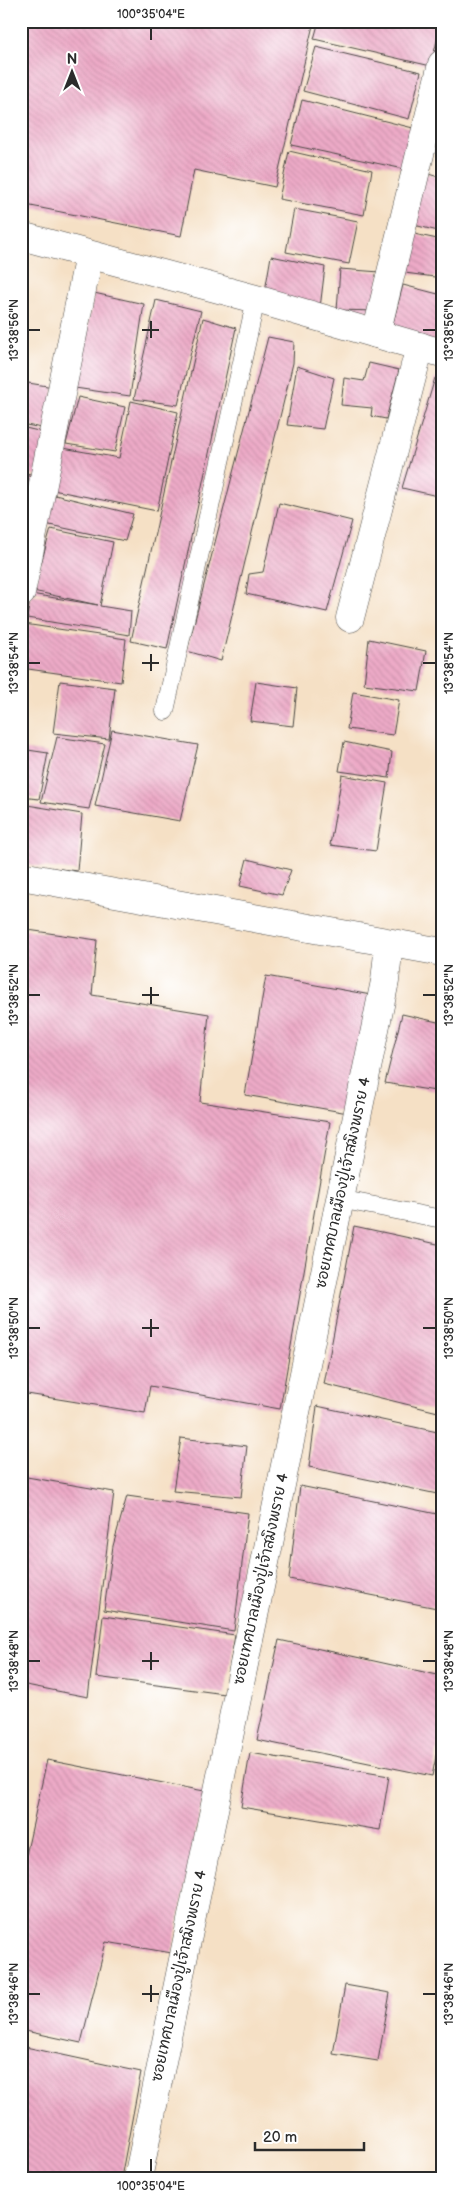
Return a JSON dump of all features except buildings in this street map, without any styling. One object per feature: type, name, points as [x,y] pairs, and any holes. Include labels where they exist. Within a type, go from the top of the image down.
[{"type":"street","points":[[376,334],[442,64]]},
{"type":"street","points":[[21,236],[256,299],[431,350],[350,618]]},
{"type":"street","points":[[21,593],[89,255]]},
{"type":"street","points":[[21,876],[387,960],[442,952]]},
{"type":"street","name":"ซอยเทศบาลเมืองปู่เจ้าสมิงพราย 4","points":[[138,2178],[387,960]]},
{"type":"lane","points":[[165,711],[256,299]]},
{"type":"lane","points":[[339,1199],[442,1219]]}]
